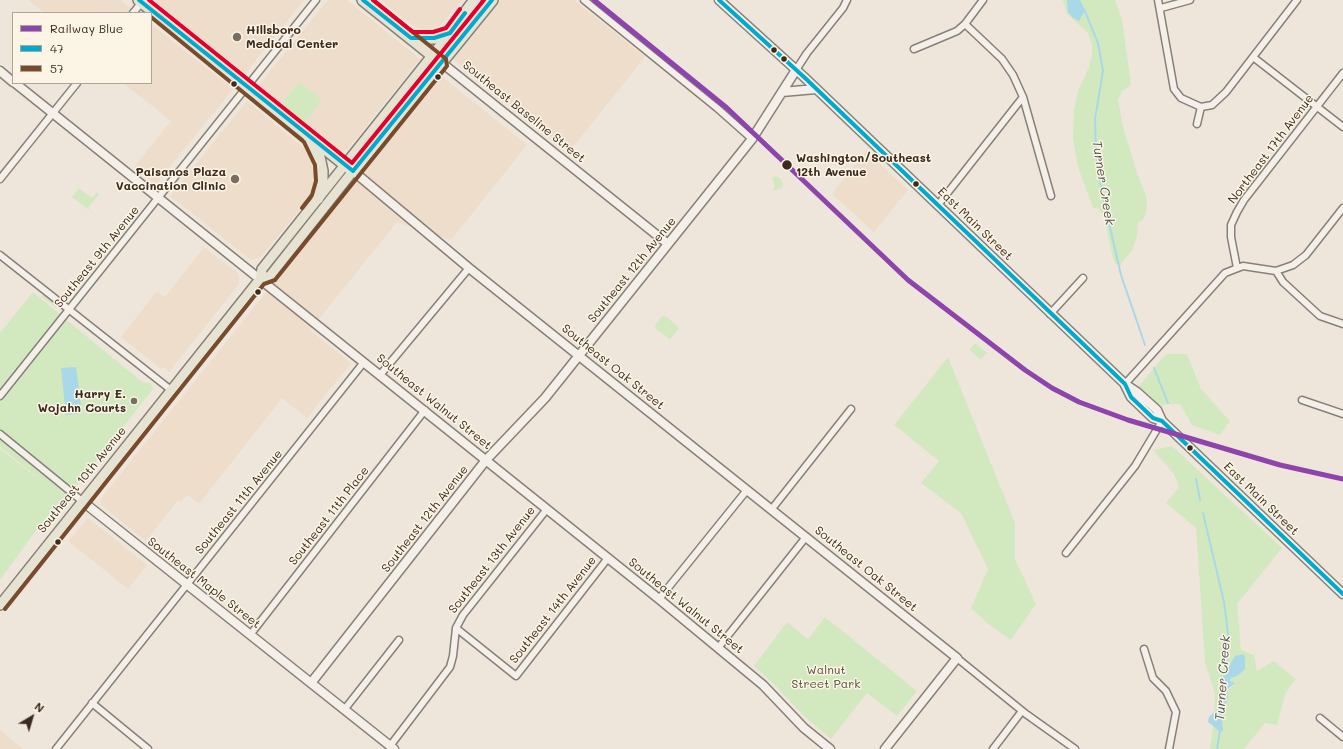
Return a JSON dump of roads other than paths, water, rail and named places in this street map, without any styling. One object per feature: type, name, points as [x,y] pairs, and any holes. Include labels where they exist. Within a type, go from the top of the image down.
[{"type":"highway","name":"Southeast Baseline Street","points":[[363,0],[433,56]]},
{"type":"highway","name":"Southeast 10th Avenue","points":[[450,33],[475,0]]},
{"type":"highway","name":"Southeast 10th Avenue","points":[[349,168],[442,63],[492,0]]},
{"type":"highway","name":"Southeast Oak Street","points":[[140,1],[309,138],[325,148],[349,168]]},
{"type":"highway","points":[[411,38],[432,38],[450,33]]},
{"type":"highway","points":[[309,138],[321,164],[322,182],[318,198]]},
{"type":"main road","name":"Southeast 10th Avenue","points":[[260,279],[270,276],[450,33]]},
{"type":"main road","name":"Southeast Baseline Street","points":[[433,56],[442,63]]},
{"type":"main road","name":"Southeast 10th Avenue","points":[[0,604],[260,279],[262,269],[318,198],[349,168]]},
{"type":"street","name":"Southeast 9th Avenue","points":[[0,396],[316,0]]},
{"type":"street","points":[[584,0],[717,108],[752,139]]},
{"type":"street","name":"East Main Street","points":[[719,0],[796,70],[1125,384],[1131,397],[1153,418],[1162,420],[1343,594]]},
{"type":"street","points":[[796,70],[807,53],[843,8],[847,0]]},
{"type":"street","points":[[914,49],[957,31],[965,24],[983,0]]},
{"type":"street","points":[[1158,0],[1161,8],[1174,89],[1180,98],[1201,107],[1212,105],[1226,92],[1297,0]]},
{"type":"street","points":[[1161,8],[1190,0]]},
{"type":"street","points":[[134,12],[140,1]]},
{"type":"street","points":[[965,24],[1002,59],[1013,74],[1023,97],[1051,196]]},
{"type":"street","points":[[1253,57],[1343,127]]},
{"type":"street","name":"Southeast Baseline Street","points":[[442,63],[668,244]]},
{"type":"street","name":"Southeast 12th Avenue","points":[[311,683],[486,460],[528,416],[752,139],[796,70]]},
{"type":"street","name":"Southeast Walnut Street","points":[[0,71],[12,80]]},
{"type":"street","name":"Northeast 17th Avenue","points":[[1237,268],[1231,237],[1231,225],[1237,212],[1343,73]]},
{"type":"street","name":"Southeast Walnut Street","points":[[17,84],[659,599],[762,685],[804,728],[830,749]]},
{"type":"street","points":[[0,179],[76,84]]},
{"type":"street","points":[[782,92],[816,89]]},
{"type":"street","points":[[938,205],[1023,97]]},
{"type":"street","points":[[1197,124],[1201,107]]},
{"type":"street","name":"Southeast Oak Street","points":[[349,168],[469,268],[1022,711],[1076,749]]},
{"type":"street","points":[[1125,384],[1220,278],[1237,268],[1250,266],[1276,271],[1301,260],[1343,208]]},
{"type":"street","points":[[0,255],[171,390]]},
{"type":"street","points":[[380,375],[469,268]]},
{"type":"street","points":[[1276,271],[1283,282],[1320,316],[1343,324]]},
{"type":"street","points":[[1050,314],[1083,278]]},
{"type":"street","name":"Southeast 11th Avenue","points":[[56,749],[364,362]]},
{"type":"street","points":[[1302,400],[1343,414]]},
{"type":"street","points":[[771,510],[851,409]]},
{"type":"street","name":"Southeast 11th Place","points":[[250,635],[424,410]]},
{"type":"street","points":[[1066,553],[1135,466],[1162,420]]},
{"type":"street","name":"Southeast Maple Street","points":[[0,434],[391,748]]},
{"type":"street","points":[[659,599],[746,490]]},
{"type":"street","name":"Southeast 13th Avenue","points":[[391,748],[450,667],[454,656],[456,628],[463,615],[547,509]]},
{"type":"street","points":[[718,648],[806,538]]},
{"type":"street","name":"Southeast 14th Avenue","points":[[456,628],[516,676],[608,558]]},
{"type":"street","points":[[344,710],[400,640]]},
{"type":"street","points":[[1144,649],[1153,678],[1166,691],[1176,712],[1169,749]]},
{"type":"street","points":[[885,749],[957,658]]},
{"type":"street","points":[[92,703],[148,749]]},
{"type":"street","points":[[993,749],[1022,711]]},
{"type":"street","points":[[1320,718],[1343,737]]},
{"type":"water","points":[[1067,0],[1080,0],[1085,10],[1079,21],[1073,18],[1068,12]]},
{"type":"water","points":[[76,367],[82,413],[66,415],[61,368]]},
{"type":"water","points":[[1243,654],[1245,657],[1245,669],[1237,676],[1231,678],[1230,681],[1235,683],[1228,689],[1228,698],[1222,717],[1222,732],[1208,722],[1209,717],[1218,708],[1221,696],[1222,678],[1235,656]]},
{"type":"waterway","name":"Turner Creek","points":[[1084,9],[1098,43],[1103,71],[1095,119],[1096,155],[1102,193],[1121,275],[1145,345]]},
{"type":"waterway","points":[[1154,368],[1168,403]]},
{"type":"waterway","name":"Turner Creek","points":[[1196,479],[1200,500]]},
{"type":"waterway","name":"Turner Creek","points":[[1203,513],[1224,602],[1229,642],[1226,672]]},
{"type":"waterway","name":"Turner Creek","points":[[1217,749],[1220,730]]},
{"type":"rail line","name":"Blue","points":[[594,0],[727,108],[908,280],[1025,370],[1052,388],[1079,402],[1128,420],[1280,465],[1343,479]]},
{"type":"place","name":"Hillsboro Medical Center","points":[[237,37]]},
{"type":"place","name":"Washington/Southeast 12th Avenue","points":[[787,165]]},
{"type":"place","name":"Paisanos Plaza Vaccination Clinic","points":[[235,179]]},
{"type":"place","name":"Harry E. Wojahn Courts","points":[[134,401]]},
{"type":"park label","name":"Walnut Street Park","points":[[826,677]]}]
